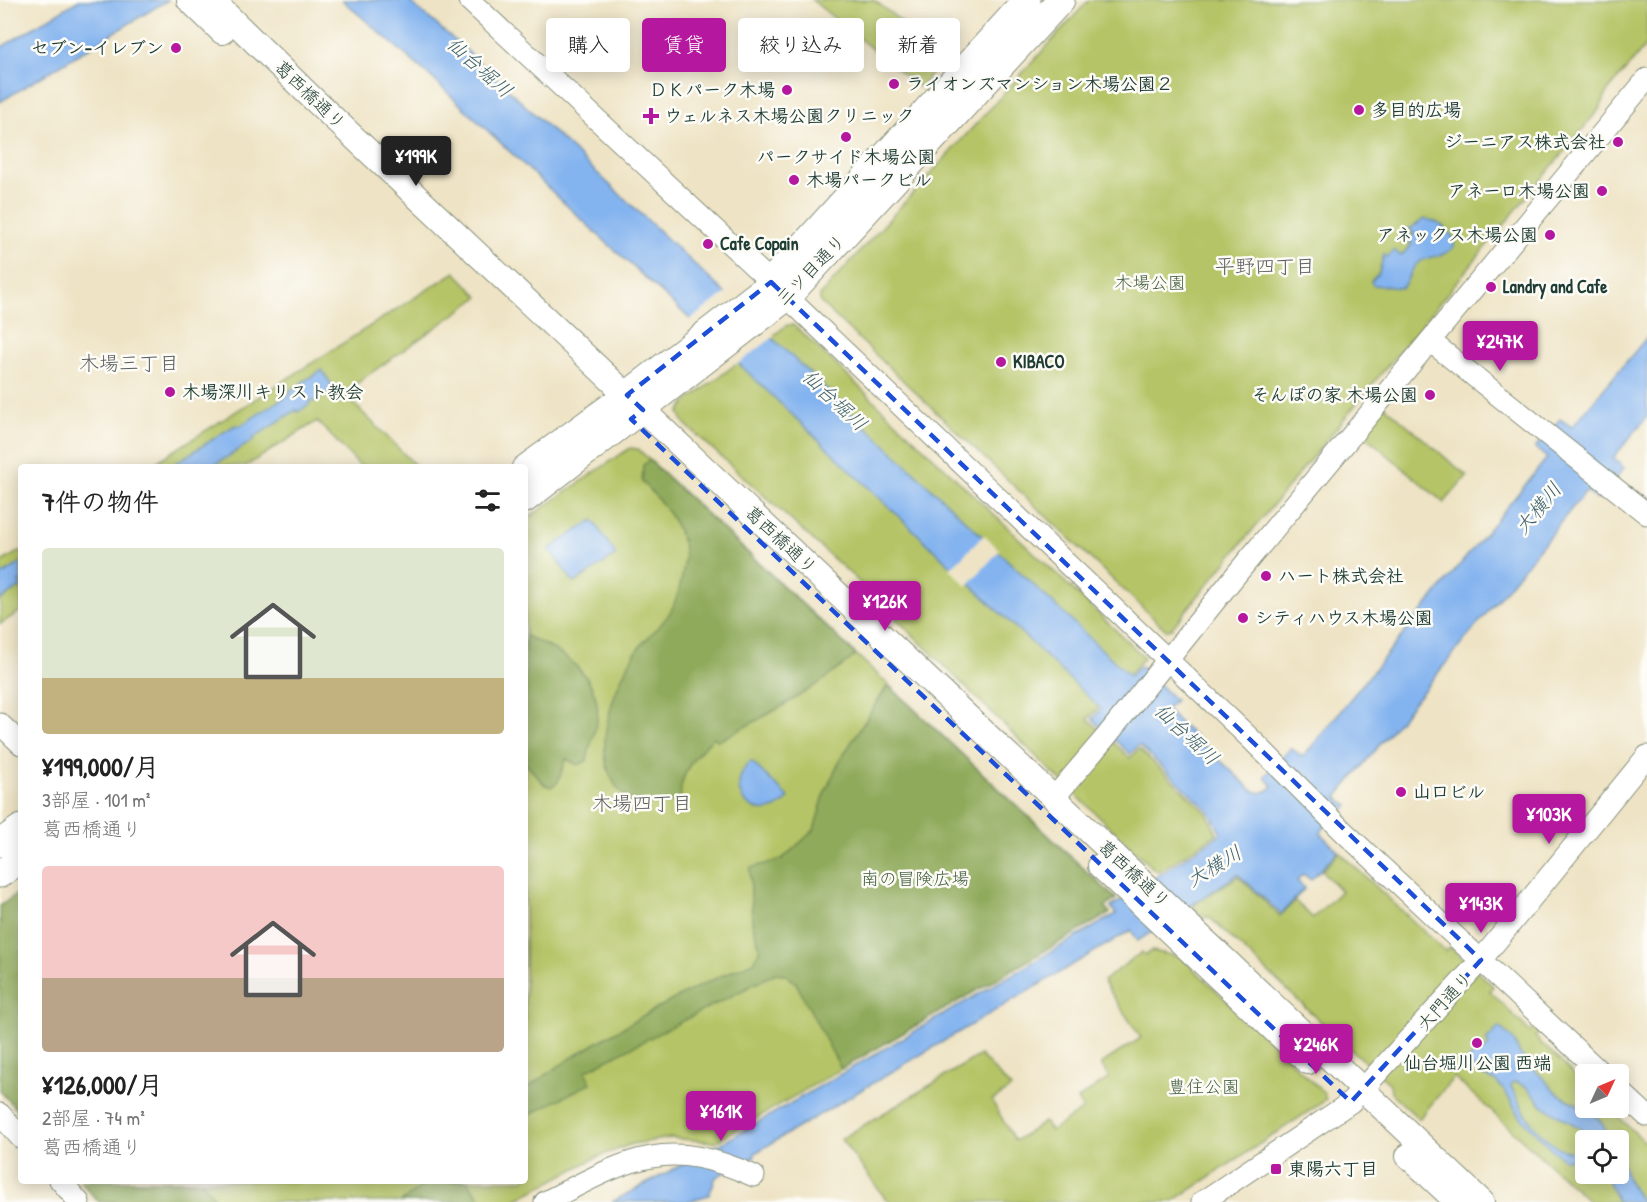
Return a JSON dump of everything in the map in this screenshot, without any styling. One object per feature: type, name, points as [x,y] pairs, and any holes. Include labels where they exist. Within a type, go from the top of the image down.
[{"type":"main road","name":"葛西橋通り","points":[[189,0],[1053,799],[1135,887]]},
{"type":"main road","name":"葛西橋通り","points":[[212,0],[629,407],[1175,925],[1357,1096],[1482,1202]]},
{"type":"main road","name":"三ツ目通り","points":[[528,496],[629,407],[775,294],[1021,9],[1060,0]]},
{"type":"main road","name":"三ツ目通り","points":[[528,467],[629,407]]},
{"type":"main road","points":[[0,843],[18,830]]},
{"type":"main road","points":[[0,874],[18,861]]},
{"type":"main road","name":"葛西橋通り","points":[[1357,1096],[1457,1202]]},
{"type":"street","points":[[470,0],[775,294],[1167,659],[1333,821],[1591,1064]]},
{"type":"street","points":[[1053,799],[1647,79]]},
{"type":"street","points":[[1430,341],[1647,514]]},
{"type":"street","points":[[0,724],[18,741]]},
{"type":"street","name":"大門通り","points":[[1202,1202],[1357,1096],[1481,960],[1647,756]]},
{"type":"street","points":[[1629,1099],[1647,1116]]},
{"type":"street","points":[[0,1114],[18,1135]]},
{"type":"street","points":[[545,1202],[606,1170],[656,1155],[694,1156],[724,1163],[745,1172]]},
{"type":"street","points":[[63,1184],[79,1202]]},
{"type":"highlighted area","points":[[771,282],[1481,960],[1351,1102],[631,419],[643,410],[627,395]]},
{"type":"green space","points":[[812,0],[874,0],[897,18],[876,18],[876,52],[864,42],[864,18],[834,18]]},
{"type":"green space","name":"木場公園","points":[[1089,0],[1647,0],[1647,44],[1608,91],[1600,108],[1171,629],[1166,630],[820,302],[820,295]]},
{"type":"green space","points":[[900,72],[932,72],[920,88]]},
{"type":"green space","points":[[455,272],[479,297],[344,394],[414,464],[358,464],[317,421],[249,464],[153,464]]},
{"type":"green space","points":[[787,325],[794,325],[1143,656],[1144,658],[1088,719],[1130,758],[1139,749],[1207,813],[1217,834],[1160,871],[1155,870],[857,580],[685,424],[679,413],[685,403]]},
{"type":"green space","points":[[1385,406],[1467,476],[1444,503],[1362,433]]},
{"type":"green space","name":"南の冒険広場","points":[[630,448],[638,449],[1116,899],[1105,907],[1110,913],[717,1141],[671,1138],[632,1144],[595,1158],[512,1202],[99,1202],[83,1184],[528,1184],[528,518]]},
{"type":"green space","points":[[649,460],[856,655],[824,680],[772,712],[718,741],[714,737],[689,766],[682,783],[681,802],[645,804],[631,801],[618,788],[606,762],[605,745],[611,708],[624,672],[642,644],[672,609],[680,588],[684,565],[682,542],[673,520],[642,482],[643,465]]},
{"type":"green space","points":[[18,552],[18,613],[0,624],[0,563]]},
{"type":"green space","points":[[528,637],[552,649],[577,667],[593,691],[597,705],[597,721],[587,761],[578,765],[566,759],[558,782],[551,787],[545,785],[528,766]]},
{"type":"green space","name":"南の冒険広場","points":[[888,685],[1116,899],[1105,907],[1110,913],[841,1069],[796,983],[786,975],[776,973],[585,1071],[591,1083],[528,1115],[528,1088],[549,1073],[597,1042],[670,1001],[754,962],[760,948],[752,922],[750,868],[782,859],[814,830],[825,792],[840,760]]},
{"type":"green space","points":[[1339,852],[1445,951],[1450,947],[1493,986],[1490,991],[1530,1032],[1537,1024],[1542,1029],[1535,1037],[1575,1075],[1575,1118],[1620,1118],[1647,1144],[1647,1202],[1590,1202],[1454,1077],[1419,1119],[1391,1093],[1390,1084],[1209,917],[1204,918],[1192,906],[1238,876],[1280,916],[1295,901],[1313,918],[1341,891],[1322,871]]},
{"type":"green space","points":[[18,893],[18,1111],[0,1091],[0,906]]},
{"type":"green space","name":"豊住公園","points":[[1152,951],[1181,957],[1324,1093],[1326,1100],[1172,1202],[888,1202],[841,1139],[980,1055],[1011,1088],[992,1101],[1015,1141],[1044,1122],[1051,1131],[1083,1109],[1078,1099],[1109,1078],[1101,1064],[1141,1038],[1103,981],[1142,952],[1145,955]]},
{"type":"green space","points":[[83,1184],[203,1184],[218,1202],[99,1202]]},
{"type":"green space","points":[[425,1184],[469,1184],[483,1202],[401,1202]]},
{"type":"water","points":[[79,0],[168,0],[0,102],[0,48]]},
{"type":"water","points":[[342,0],[408,0],[466,50],[1130,676],[1140,666],[1175,700],[1166,710],[1256,792],[1261,793],[1273,786],[1264,777],[1291,748],[1303,757],[1547,458],[1535,448],[1560,419],[1572,427],[1647,337],[1647,417],[1613,458],[1624,468],[1598,500],[1586,491],[1337,797],[1348,806],[1322,830],[1321,834],[1338,851],[1311,880],[1303,874],[1297,881],[1305,888],[1281,914],[1238,874],[1138,941],[1131,930],[755,1153],[755,1156],[716,1177],[709,1195],[686,1202],[612,1202],[719,1145],[1116,914],[1111,907],[1221,834],[1209,811],[1139,745],[1130,754],[1092,719],[1101,709],[739,364],[431,77]]},
{"type":"water","points":[[1425,219],[1445,228],[1452,237],[1454,247],[1446,253],[1418,263],[1402,288],[1373,285],[1371,281],[1379,273],[1384,254],[1388,257],[1394,250],[1401,256],[1412,244],[1408,240],[1414,233],[1409,229]]},
{"type":"water","points":[[322,370],[333,387],[314,402],[312,400],[298,412],[296,410],[216,464],[174,464],[235,425],[240,426],[291,393],[290,390],[293,388],[299,389],[301,383]]},
{"type":"water","points":[[593,520],[616,555],[574,583],[549,549]]},
{"type":"water","points":[[18,565],[18,589],[0,600],[0,576]]},
{"type":"water","points":[[751,761],[789,798],[777,807],[765,810],[755,809],[746,803],[741,795],[739,784],[742,773]]},
{"type":"water","points":[[1499,1027],[1512,1038],[1520,1054],[1558,1094],[1575,1103],[1575,1118],[1598,1118],[1606,1130],[1583,1130],[1543,1106],[1527,1087],[1516,1082],[1512,1083],[1511,1086],[1521,1106],[1543,1136],[1562,1149],[1572,1152],[1575,1150],[1575,1159],[1564,1159],[1552,1150],[1520,1116],[1503,1089],[1495,1081],[1482,1075],[1466,1062],[1479,1049],[1483,1052],[1489,1045],[1486,1041]]},
{"type":"water","points":[[1629,1182],[1642,1202],[1618,1202],[1610,1184],[1629,1184]]},
{"type":"pier","points":[[728,292],[775,336],[736,365],[688,321]]},
{"type":"pier","points":[[984,535],[1000,550],[967,586],[950,569]]},
{"type":"place","name":"セブン-イレブン","points":[[176,48]]},
{"type":"place","name":"ライオンズマンション木場公園２","points":[[894,84]]},
{"type":"place","name":"ＤＫパーク木場","points":[[787,90]]},
{"type":"place","name":"多目的広場","points":[[1359,110]]},
{"type":"place","name":"ウェルネス木場公園クリニック","points":[[651,116]]},
{"type":"place","name":"パークサイド木場公園","points":[[846,137]]},
{"type":"place","name":"ジーニアス株式会社","points":[[1618,142]]},
{"type":"place","name":"木場パークビル","points":[[794,180]]},
{"type":"place","name":"アネーロ木場公園","points":[[1602,191]]},
{"type":"place","name":"アネックス木場公園","points":[[1550,235]]},
{"type":"place","name":"Cafe Copain","points":[[708,244]]},
{"type":"place","name":"Landry and Cafe","points":[[1491,287]]},
{"type":"place","name":"KIBACO","points":[[1001,362]]},
{"type":"place","name":"木場深川キリスト教会","points":[[170,392]]},
{"type":"place","name":"そんぽの家 木場公園","points":[[1430,395]]},
{"type":"place","name":"ハート株式会社","points":[[1266,576]]},
{"type":"place","name":"シティハウス木場公園","points":[[1243,618]]},
{"type":"place","name":"山口ビル","points":[[1401,792]]},
{"type":"place","name":"仙台堀川公園 西端","points":[[1477,1043]]},
{"type":"place","name":"東陽六丁目","points":[[1276,1169]]},
{"type":"district","name":"平野四丁目","points":[[1265,266]]},
{"type":"district","name":"木場三丁目","points":[[129,363]]},
{"type":"district","name":"木場四丁目","points":[[642,803]]},
{"type":"water label","name":"仙台堀川","points":[[480,67]]},
{"type":"water label","name":"仙台堀川","points":[[835,400]]},
{"type":"water label","name":"大横川","points":[[1538,508]]},
{"type":"water label","name":"仙台堀川","points":[[1187,734]]},
{"type":"water label","name":"大横川","points":[[1214,866]]}]
